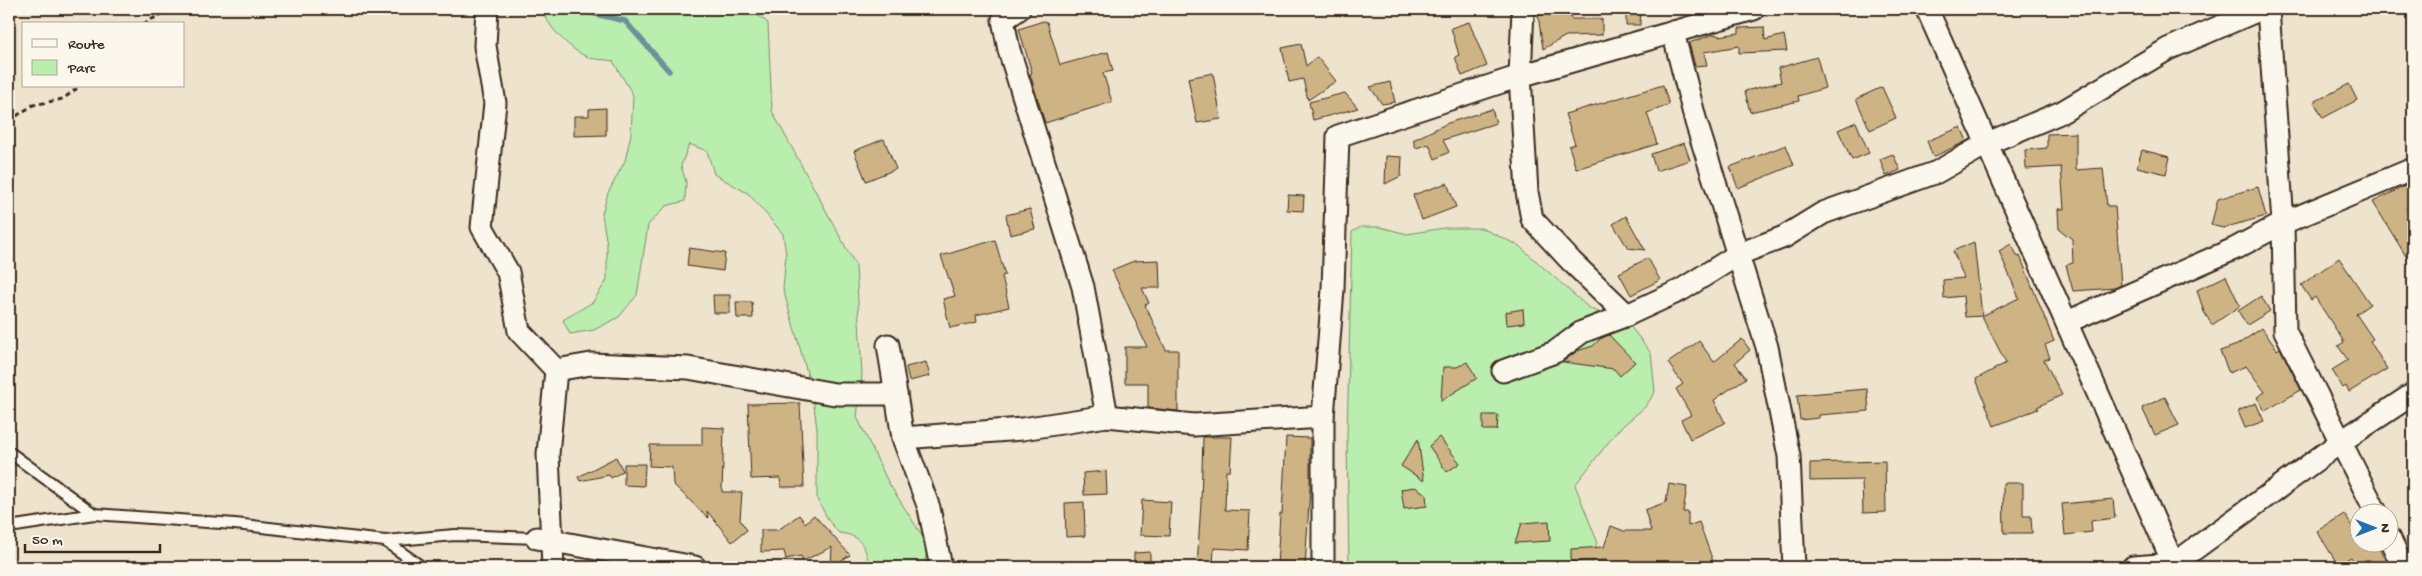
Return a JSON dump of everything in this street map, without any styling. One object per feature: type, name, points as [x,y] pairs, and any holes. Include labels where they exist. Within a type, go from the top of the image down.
[{"type":"street","points":[[487,9],[485,46],[495,104],[482,227],[508,272],[519,331],[556,370],[548,454],[545,539],[553,567]]},
{"type":"street","points":[[1019,9],[1003,20],[1009,50],[1084,287],[1107,416]]},
{"type":"street","points":[[1523,9],[1520,76],[1527,192],[1532,219],[1571,261],[1626,315]]},
{"type":"street","points":[[1323,567],[1323,417],[1333,289],[1338,136],[1520,76],[1754,9]]},
{"type":"street","points":[[1927,9],[2175,566]]},
{"type":"street","points":[[1503,371],[1555,352],[1582,332],[1682,290],[1739,254],[1784,237],[1823,213],[1937,172],[1988,143],[2062,112],[2168,49],[2261,9]]},
{"type":"street","points":[[2268,9],[2283,223],[2285,331],[2372,504]]},
{"type":"street","points":[[1672,32],[1696,122],[1767,347],[1789,456],[1794,567]]},
{"type":"street","points":[[2067,322],[2234,249],[2283,223],[2413,169]]},
{"type":"street","points":[[888,345],[903,438],[928,508],[942,567]]},
{"type":"street","points":[[556,370],[591,364],[680,367],[835,394],[896,394]]},
{"type":"street","points":[[2133,567],[2175,566],[2342,441],[2413,394]]},
{"type":"street","points":[[903,438],[1022,428],[1107,416],[1194,425],[1323,417]]},
{"type":"street","points":[[545,539],[695,567]]},
{"type":"street","points":[[2397,554],[2403,567]]},
{"type":"lane","points":[[9,452],[94,514]]},
{"type":"lane","points":[[9,527],[94,514],[235,524],[385,542],[455,535],[545,539]]},
{"type":"lane","points":[[385,542],[422,567]]},
{"type":"path","points":[[147,22],[171,9]]},
{"type":"path","points":[[9,121],[33,105],[63,99],[77,88]]},
{"type":"green space","points":[[541,9],[750,9],[768,23],[772,111],[856,266],[862,375],[857,417],[888,482],[928,545],[924,567],[870,567],[864,548],[858,539],[839,533],[829,521],[817,499],[817,429],[812,390],[783,289],[786,254],[783,234],[749,194],[714,174],[707,151],[689,144],[681,166],[686,182],[685,201],[666,206],[648,225],[637,295],[619,317],[594,330],[570,334],[563,320],[593,302],[607,280],[607,245],[602,214],[608,193],[625,161],[631,134],[633,95],[613,61],[595,59],[578,52],[565,42],[544,16]]},
{"type":"green space","points":[[1361,227],[1380,227],[1407,234],[1444,228],[1481,228],[1518,245],[1589,308],[1630,326],[1651,353],[1655,392],[1646,406],[1618,430],[1575,485],[1597,541],[1591,567],[1349,567],[1347,439],[1352,232]]},
{"type":"building","points":[[1626,10],[1641,10],[1640,25],[1626,25]]},
{"type":"building","points":[[1570,12],[1571,19],[1602,19],[1602,35],[1566,36],[1543,49],[1538,15]]},
{"type":"building","points":[[1043,21],[1047,22],[1060,65],[1108,52],[1113,71],[1103,73],[1112,102],[1045,123],[1019,29]]},
{"type":"building","points":[[1469,22],[1487,66],[1462,76],[1455,57],[1459,55],[1451,28]]},
{"type":"building","points":[[1764,27],[1765,40],[1784,35],[1787,51],[1739,53],[1739,46],[1704,52],[1707,65],[1695,66],[1689,43],[1714,34],[1719,36],[1739,33],[1739,28]]},
{"type":"building","points":[[1301,44],[1306,66],[1317,57],[1336,81],[1308,100],[1303,79],[1289,82],[1282,48]]},
{"type":"building","points":[[1817,57],[1825,88],[1798,96],[1799,101],[1750,112],[1745,91],[1781,82],[1778,68]]},
{"type":"building","points":[[1213,73],[1221,119],[1197,123],[1188,78]]},
{"type":"building","points":[[1390,82],[1395,102],[1382,104],[1370,87]]},
{"type":"building","points":[[2349,84],[2357,100],[2323,118],[2314,102]]},
{"type":"building","points":[[1663,85],[1669,105],[1647,113],[1657,144],[1576,169],[1569,146],[1575,144],[1565,114]]},
{"type":"building","points":[[1882,87],[1896,118],[1870,130],[1856,99]]},
{"type":"building","points":[[1345,93],[1358,108],[1313,120],[1309,102]]},
{"type":"building","points":[[606,108],[606,135],[574,136],[574,116],[589,116],[589,109]]},
{"type":"building","points":[[1492,109],[1496,123],[1443,140],[1449,152],[1435,159],[1429,144],[1416,148],[1413,140],[1448,123]]},
{"type":"building","points":[[1856,122],[1869,153],[1852,160],[1838,130]]},
{"type":"building","points":[[1961,127],[1967,141],[1933,157],[1927,141]]},
{"type":"building","points":[[2076,133],[2076,170],[2103,168],[2107,206],[2115,206],[2121,285],[2115,288],[2073,291],[2066,265],[2073,263],[2072,239],[2059,229],[2058,209],[2064,209],[2061,167],[2026,169],[2025,150],[2047,148],[2047,134]]},
{"type":"building","points":[[884,139],[896,169],[866,181],[854,151]]},
{"type":"building","points":[[1684,143],[1690,160],[1656,171],[1651,154]]},
{"type":"building","points":[[1786,145],[1794,165],[1738,188],[1730,167]]},
{"type":"building","points":[[2142,150],[2170,157],[2166,174],[2137,167]]},
{"type":"building","points":[[1893,154],[1900,170],[1886,176],[1880,159]]},
{"type":"building","points":[[1386,156],[1402,157],[1401,176],[1385,184]]},
{"type":"building","points":[[1447,183],[1456,207],[1422,220],[1413,195]]},
{"type":"building","points":[[2407,185],[2413,195],[2413,203],[2406,208],[2413,221],[2413,268],[2373,202]]},
{"type":"building","points":[[2258,187],[2266,216],[2223,228],[2211,225],[2218,199]]},
{"type":"building","points":[[1288,195],[1304,196],[1303,211],[1287,210]]},
{"type":"building","points":[[1030,209],[1035,229],[1010,235],[1006,215]]},
{"type":"building","points":[[1626,216],[1645,250],[1628,248],[1613,224]]},
{"type":"building","points":[[995,240],[1005,275],[1002,276],[1009,307],[976,315],[977,322],[950,328],[943,299],[955,296],[941,256]]},
{"type":"building","points":[[1974,242],[1982,316],[1965,317],[1963,296],[1944,298],[1943,280],[1964,278],[1953,251]]},
{"type":"building","points":[[2011,244],[2018,257],[2020,256],[2054,341],[2045,345],[2050,358],[2044,360],[2062,395],[2037,407],[2038,409],[1994,426],[1976,379],[2006,363],[1982,316],[2019,298],[1999,251]]},
{"type":"building","points":[[689,248],[725,253],[723,271],[687,266]]},
{"type":"building","points":[[1648,258],[1660,280],[1631,295],[1619,273]]},
{"type":"building","points":[[2339,258],[2370,304],[2356,314],[2373,339],[2370,341],[2387,369],[2349,392],[2346,386],[2343,388],[2332,370],[2348,360],[2338,346],[2344,342],[2315,297],[2311,300],[2301,285]]},
{"type":"building","points":[[1159,260],[1160,288],[1142,288],[1149,303],[1145,305],[1166,350],[1178,350],[1178,411],[1148,408],[1148,383],[1125,383],[1125,347],[1147,347],[1112,270],[1134,261]]},
{"type":"building","points":[[2226,276],[2240,306],[2212,325],[2204,312],[2197,290]]},
{"type":"building","points":[[713,295],[730,295],[730,313],[714,313]]},
{"type":"building","points":[[2261,296],[2270,311],[2247,325],[2238,311]]},
{"type":"building","points":[[736,302],[752,302],[753,318],[737,318]]},
{"type":"building","points":[[1523,309],[1524,323],[1507,325],[1506,312]]},
{"type":"building","points":[[2262,328],[2277,350],[2280,348],[2301,390],[2265,411],[2257,397],[2265,392],[2246,366],[2229,373],[2220,351],[2237,345]]},
{"type":"building","points":[[1609,335],[1635,362],[1620,376],[1614,369],[1563,362],[1577,351],[1593,346],[1600,339]]},
{"type":"building","points":[[1742,339],[1750,350],[1735,363],[1746,378],[1714,400],[1725,423],[1690,439],[1681,420],[1691,415],[1676,389],[1683,384],[1668,363],[1699,341],[1714,362]]},
{"type":"building","points":[[926,362],[930,376],[909,381],[906,367]]},
{"type":"building","points":[[1467,362],[1477,378],[1441,401],[1443,367],[1457,367]]},
{"type":"building","points":[[1867,389],[1869,411],[1819,415],[1819,418],[1800,420],[1797,395]]},
{"type":"building","points":[[2165,397],[2179,425],[2155,435],[2142,408]]},
{"type":"building","points":[[800,403],[804,487],[781,487],[780,478],[751,479],[748,404]]},
{"type":"building","points":[[2256,403],[2264,421],[2245,428],[2238,411]]},
{"type":"building","points":[[1483,415],[1498,415],[1497,430],[1483,430]]},
{"type":"building","points":[[702,427],[724,428],[722,492],[742,492],[740,520],[747,530],[732,542],[707,511],[708,518],[673,484],[672,467],[649,466],[650,445],[702,445]]},
{"type":"building","points":[[1203,437],[1232,437],[1230,471],[1226,471],[1225,510],[1250,511],[1248,550],[1214,548],[1213,567],[1197,567]]},
{"type":"building","points":[[1286,437],[1310,438],[1310,488],[1305,567],[1277,567]]},
{"type":"building","points":[[1439,437],[1460,463],[1447,472],[1429,446]]},
{"type":"building","points":[[1418,439],[1424,481],[1401,466]]},
{"type":"building","points":[[616,457],[623,471],[611,478],[609,475],[580,481],[578,477]]},
{"type":"building","points":[[1885,461],[1886,512],[1863,513],[1862,480],[1810,481],[1810,463]]},
{"type":"building","points":[[624,464],[645,464],[644,486],[624,485]]},
{"type":"building","points":[[1106,471],[1107,494],[1084,495],[1083,473]]},
{"type":"building","points":[[2003,483],[2023,483],[2023,516],[2031,516],[2032,533],[2004,533]]},
{"type":"building","points":[[1669,484],[1687,487],[1683,512],[1688,512],[1688,526],[1699,522],[1715,567],[1606,567],[1606,560],[1571,562],[1571,549],[1604,547],[1611,526],[1624,531],[1651,531],[1645,510],[1666,502]]},
{"type":"building","points":[[1415,487],[1426,494],[1427,506],[1404,509],[1401,489]]},
{"type":"building","points":[[2113,499],[2115,518],[2091,521],[2092,532],[2065,535],[2062,504]]},
{"type":"building","points":[[1142,500],[1171,502],[1169,536],[1140,535]]},
{"type":"building","points":[[1084,502],[1085,536],[1066,537],[1065,503]]},
{"type":"building","points":[[2344,514],[2350,523],[2350,554],[2382,554],[2389,567],[2357,567],[2351,557],[2338,565],[2317,531]]},
{"type":"building","points":[[799,515],[805,523],[814,515],[850,555],[831,567],[832,547],[803,561],[801,556],[786,559],[784,551],[761,552],[761,530],[778,530]]},
{"type":"building","points":[[1549,521],[1550,541],[1515,543],[1522,523]]},
{"type":"building","points":[[1150,552],[1150,567],[1134,567],[1134,553]]},
{"type":"waterway","points":[[589,9],[591,13],[625,21],[669,71]]}]
